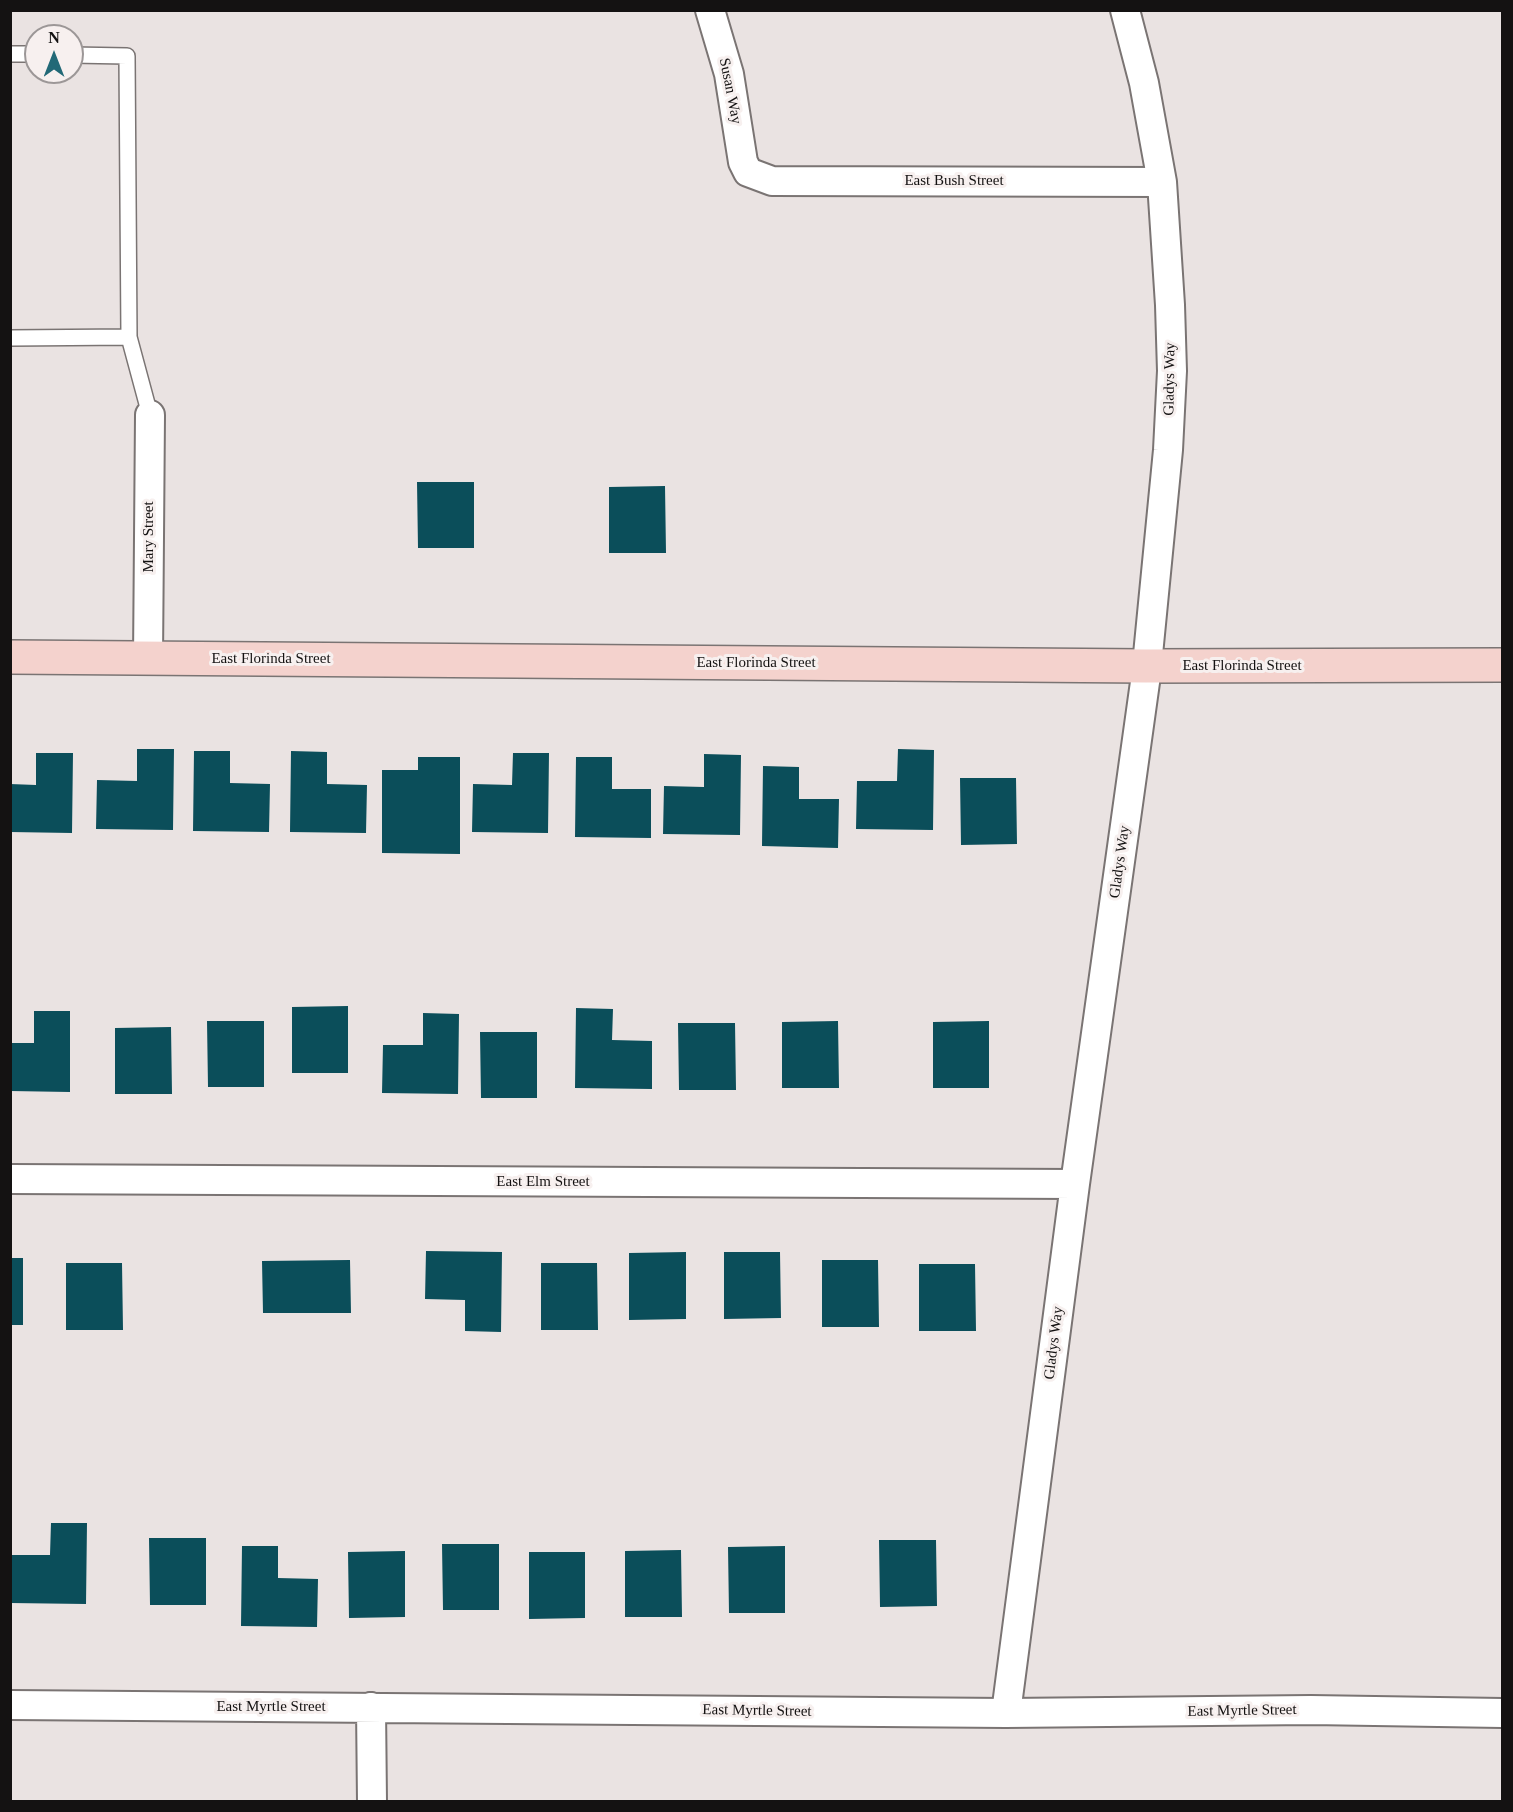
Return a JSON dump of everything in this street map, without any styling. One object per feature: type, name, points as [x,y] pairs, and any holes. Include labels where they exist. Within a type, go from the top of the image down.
[{"type":"street","name":"Susan Way","points":[[710,10],[729,75],[743,162],[748,172]]},
{"type":"street","name":"Gladys Way","points":[[1006,1713],[1146,666],[1168,450],[1172,371],[1162,182],[1144,83],[1125,10]]},
{"type":"street","name":"East Bush Street","points":[[748,172],[772,181],[1162,182]]},
{"type":"street","name":"Mary Street","points":[[148,658],[150,415]]},
{"type":"street","name":"East Florinda Street","points":[[10,657],[1146,666],[1503,665]]},
{"type":"street","name":"East Elm Street","points":[[10,1179],[1075,1184]]},
{"type":"street","name":"East Myrtle Street","points":[[10,1705],[1006,1713],[1311,1710],[1503,1713]]},
{"type":"street","points":[[371,1707],[372,1802]]},
{"type":"lane","points":[[84,55],[127,56],[129,337],[150,415]]},
{"type":"lane","points":[[10,338],[129,337]]},
{"type":"building","points":[[417,482],[474,482],[474,548],[418,548]]},
{"type":"building","points":[[665,486],[666,553],[609,553],[609,487]]},
{"type":"building","points":[[137,749],[174,749],[173,830],[96,829],[97,780],[137,781]]},
{"type":"building","points":[[898,749],[934,750],[933,830],[856,829],[857,781],[897,781]]},
{"type":"building","points":[[194,751],[230,751],[230,783],[270,784],[269,832],[193,831]]},
{"type":"building","points":[[291,751],[327,752],[327,784],[367,785],[366,833],[290,832]]},
{"type":"building","points":[[36,753],[73,753],[72,833],[10,832],[10,784],[36,785]]},
{"type":"building","points":[[513,753],[549,753],[548,833],[472,832],[473,784],[512,785]]},
{"type":"building","points":[[704,754],[741,755],[740,835],[663,834],[664,786],[704,787]]},
{"type":"building","points":[[418,757],[460,757],[460,854],[382,853],[382,770],[418,770]]},
{"type":"building","points":[[576,757],[612,757],[612,789],[651,789],[651,838],[575,837]]},
{"type":"building","points":[[763,766],[799,767],[799,799],[839,799],[838,848],[762,846]]},
{"type":"building","points":[[960,778],[1016,778],[1017,844],[961,845]]},
{"type":"building","points":[[348,1006],[348,1073],[292,1073],[292,1007]]},
{"type":"building","points":[[576,1008],[613,1009],[612,1040],[652,1041],[652,1089],[575,1088]]},
{"type":"building","points":[[34,1011],[70,1011],[70,1092],[10,1091],[10,1043],[34,1043]]},
{"type":"building","points":[[423,1013],[459,1014],[458,1094],[382,1093],[383,1045],[423,1045]]},
{"type":"building","points":[[207,1021],[264,1021],[264,1087],[208,1087]]},
{"type":"building","points":[[838,1021],[839,1088],[782,1088],[782,1022]]},
{"type":"building","points":[[989,1021],[989,1088],[933,1088],[933,1022]]},
{"type":"building","points":[[678,1023],[735,1023],[736,1090],[679,1090]]},
{"type":"building","points":[[171,1027],[172,1094],[115,1094],[115,1028]]},
{"type":"building","points":[[480,1032],[537,1032],[537,1098],[481,1098]]},
{"type":"building","points":[[426,1251],[502,1252],[501,1332],[465,1331],[465,1300],[425,1299]]},
{"type":"building","points":[[686,1252],[686,1319],[629,1320],[629,1253]]},
{"type":"building","points":[[724,1252],[780,1252],[781,1318],[724,1319]]},
{"type":"building","points":[[10,1258],[23,1258],[23,1325],[10,1325]]},
{"type":"building","points":[[350,1260],[351,1313],[263,1313],[262,1261]]},
{"type":"building","points":[[822,1260],[878,1260],[879,1327],[822,1327]]},
{"type":"building","points":[[66,1263],[122,1263],[123,1330],[66,1330]]},
{"type":"building","points":[[541,1263],[597,1263],[598,1330],[541,1330]]},
{"type":"building","points":[[919,1264],[975,1264],[976,1331],[919,1331]]},
{"type":"building","points":[[51,1523],[87,1523],[86,1604],[10,1603],[10,1555],[50,1555]]},
{"type":"building","points":[[149,1538],[206,1538],[206,1605],[150,1605]]},
{"type":"building","points":[[879,1540],[936,1540],[937,1606],[880,1607]]},
{"type":"building","points":[[442,1544],[499,1544],[499,1610],[443,1610]]},
{"type":"building","points":[[242,1546],[278,1546],[278,1578],[318,1579],[317,1627],[241,1626]]},
{"type":"building","points":[[785,1546],[785,1613],[729,1613],[728,1547]]},
{"type":"building","points":[[681,1550],[682,1617],[625,1617],[625,1551]]},
{"type":"building","points":[[405,1551],[405,1617],[349,1618],[348,1552]]},
{"type":"building","points":[[529,1552],[585,1552],[585,1618],[529,1619]]}]
